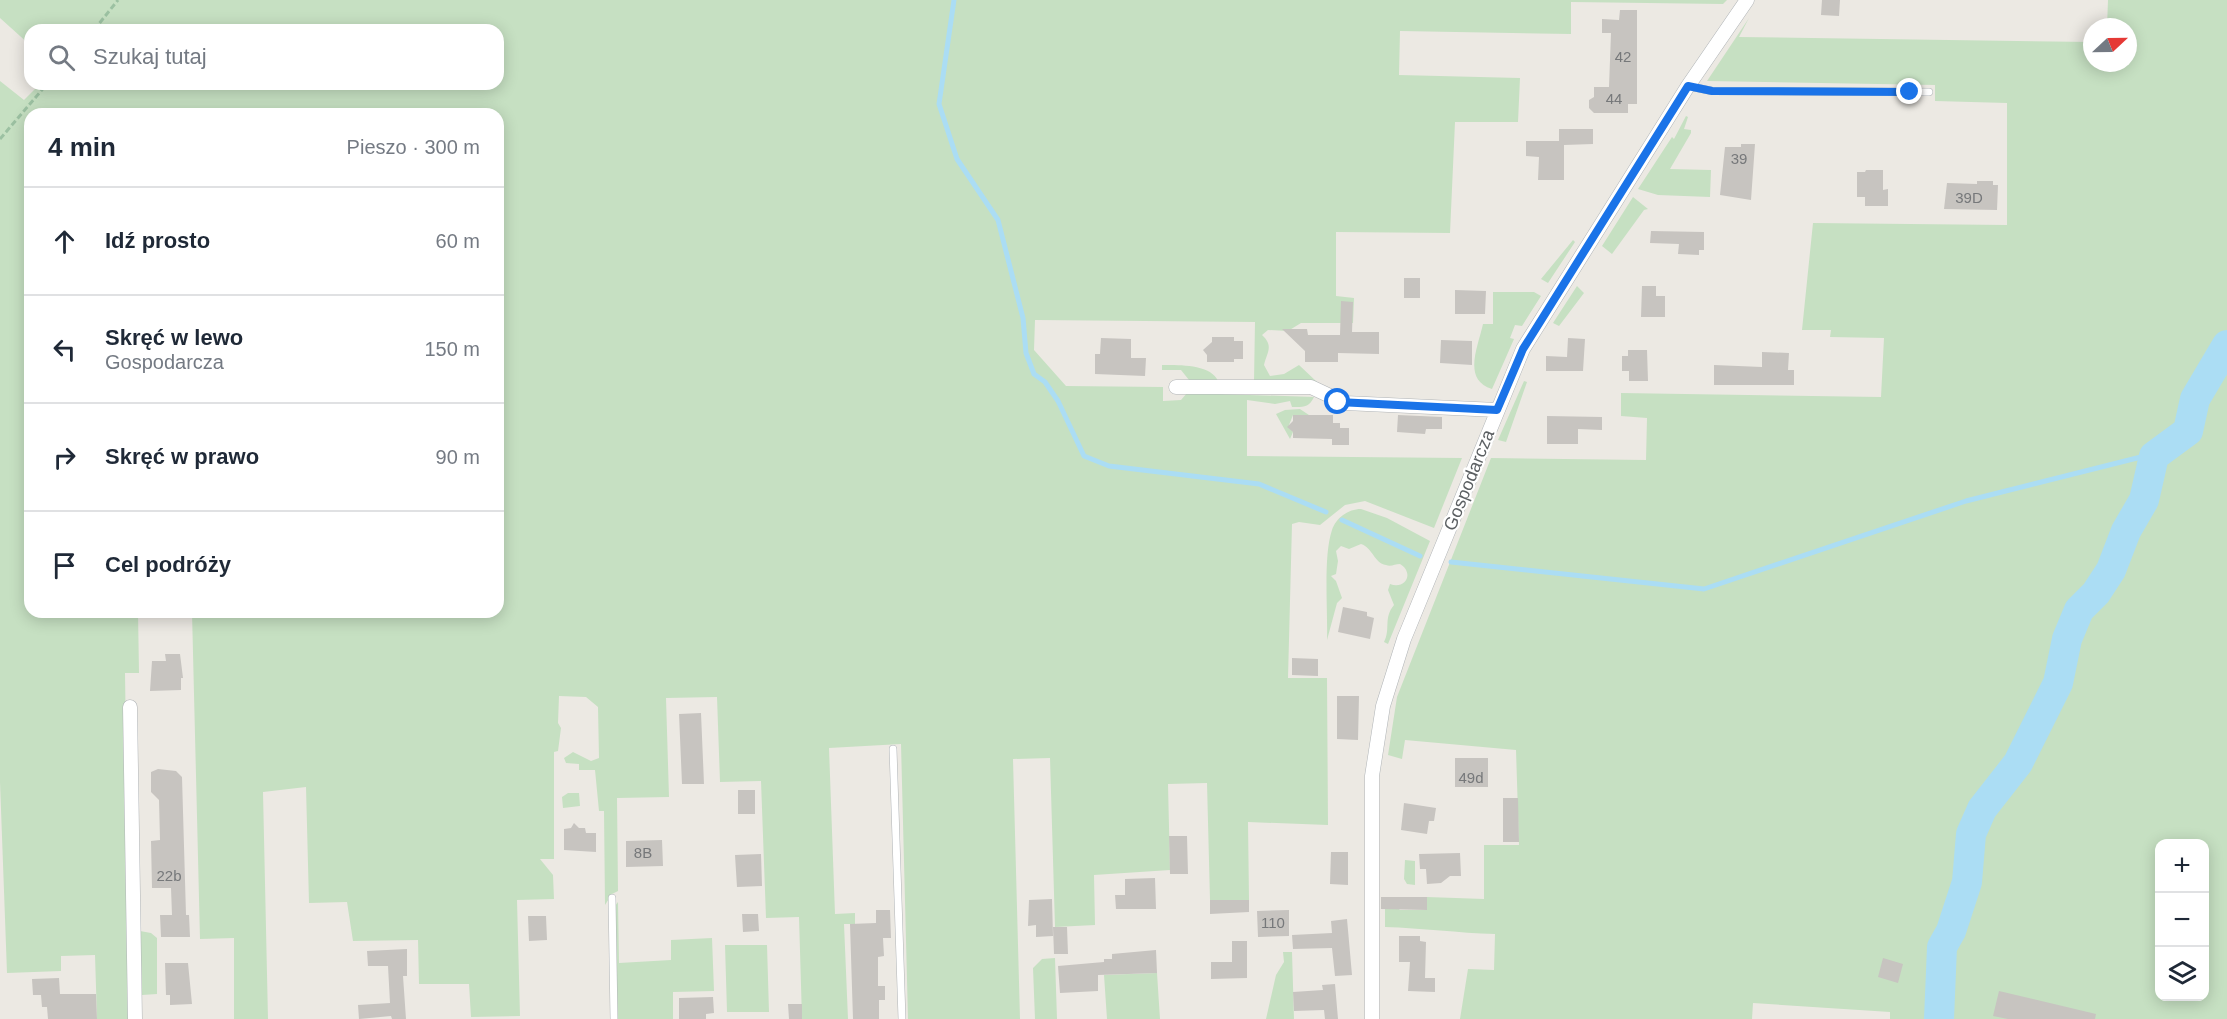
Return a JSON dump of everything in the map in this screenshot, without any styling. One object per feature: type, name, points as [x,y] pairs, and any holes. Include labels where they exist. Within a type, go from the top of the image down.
[{"type":"street","name":"Gospodarcza","points":[[1372,1019],[1370,809],[1372,776],[1383,705],[1415,608],[1523,349],[1688,86],[1747,0]]},
{"type":"street","points":[[1176,387],[1311,387],[1346,403],[1497,410]]},
{"type":"street","points":[[130,707],[135,1019]]},
{"type":"lane","points":[[1688,86],[1712,91],[1929,92]]},
{"type":"lane","points":[[893,748],[902,1019]]},
{"type":"lane","points":[[612,898],[614,1019]]},
{"type":"path","points":[[99,24],[118,0]]},
{"type":"path","points":[[26,108],[42,90]]},
{"type":"path","points":[[0,139],[24,111]]},
{"type":"green space","points":[[0,0],[1727,0],[1723,4],[1571,2],[1571,34],[1400,31],[1399,75],[1520,78],[1518,122],[1455,122],[1450,233],[1336,232],[1336,296],[1354,298],[1353,323],[1301,323],[1288,331],[1268,330],[1262,335],[1269,346],[1264,365],[1270,376],[1284,374],[1299,365],[1317,382],[1254,381],[1255,322],[1035,320],[1034,350],[1066,386],[1163,387],[1163,401],[1181,400],[1187,393],[1314,397],[1308,405],[1299,407],[1292,407],[1290,401],[1275,404],[1247,400],[1247,456],[1462,458],[1434,528],[1365,501],[1345,505],[1320,525],[1299,522],[1292,524],[1288,678],[1327,678],[1328,825],[1248,822],[1249,900],[1210,900],[1207,783],[1168,784],[1170,870],[1094,875],[1095,925],[1055,927],[1050,758],[1013,759],[1020,1019],[908,1019],[901,744],[829,748],[835,914],[855,913],[855,924],[844,924],[848,1019],[802,1019],[799,917],[766,918],[761,781],[720,782],[717,697],[666,698],[669,797],[617,798],[618,891],[612,894],[605,905],[604,811],[599,811],[595,770],[579,770],[579,764],[566,763],[564,758],[573,752],[591,761],[599,758],[598,707],[586,697],[559,696],[558,723],[561,728],[558,751],[554,752],[554,859],[540,859],[553,875],[554,899],[517,900],[520,1016],[471,1017],[469,984],[419,984],[418,940],[353,941],[347,902],[309,903],[306,787],[263,792],[268,1019],[234,1019],[234,938],[200,939],[192,618],[504,618],[504,108],[24,108],[24,618],[138,618],[139,673],[125,673],[130,1019],[97,1019],[95,955],[61,956],[61,971],[7,973],[0,782],[0,81],[24,100],[34,90],[504,90],[504,24],[24,24],[24,40],[0,18]]},
{"type":"green space","points":[[2108,0],[2227,0],[2227,1019],[1890,1019],[1890,1012],[1753,1003],[1752,1019],[1460,1019],[1468,969],[1494,970],[1495,934],[1385,927],[1385,897],[1400,910],[1427,910],[1427,897],[1484,899],[1484,845],[1519,845],[1516,750],[1405,740],[1402,759],[1388,755],[1397,697],[1491,458],[1646,460],[1647,418],[1621,416],[1621,393],[1881,397],[1884,338],[1830,337],[1831,330],[1802,330],[1813,223],[2007,225],[2007,103],[1935,101],[1935,85],[1707,81],[1749,18],[1739,37],[2083,42],[2083,72],[2137,72],[2137,18],[2107,18]]},
{"type":"green space","points":[[1686,116],[1688,117],[1684,129],[1691,130],[1691,133],[1670,169],[1711,170],[1710,197],[1658,195],[1638,189],[1672,137],[1674,139]]},
{"type":"green space","points":[[1633,197],[1648,209],[1644,210],[1612,254],[1602,246]]},
{"type":"green space","points":[[1573,240],[1575,242],[1548,283],[1541,279]]},
{"type":"green space","points":[[1577,286],[1584,293],[1559,326],[1553,323]]},
{"type":"green space","points":[[1493,292],[1534,292],[1541,296],[1522,326],[1515,325],[1510,338],[1514,339],[1492,389],[1483,385],[1477,378],[1474,362],[1483,324],[1493,324]]},
{"type":"green space","points":[[1162,365],[1201,368],[1209,371],[1218,381],[1189,380],[1181,370],[1162,370]]},
{"type":"green space","points":[[1524,381],[1527,382],[1506,442],[1498,440]]},
{"type":"green space","points":[[1300,409],[1309,415],[1293,415],[1289,425],[1293,432],[1290,439],[1276,414],[1285,410]]},
{"type":"green space","points":[[1361,509],[1387,518],[1430,541],[1388,644],[1384,642],[1389,614],[1394,605],[1388,590],[1390,584],[1404,583],[1407,572],[1400,564],[1390,566],[1382,564],[1361,544],[1349,549],[1341,546],[1336,551],[1338,561],[1336,574],[1331,576],[1336,581],[1342,598],[1337,603],[1327,640],[1329,541],[1336,522],[1343,515]]},
{"type":"green space","points":[[568,793],[579,793],[580,806],[563,808],[562,797]]},
{"type":"green space","points":[[1405,860],[1415,861],[1415,885],[1407,884],[1404,879]]},
{"type":"green space","points":[[618,902],[619,963],[671,960],[671,940],[712,938],[714,991],[673,992],[673,1019],[616,1019],[615,906]]},
{"type":"green space","points":[[140,931],[151,933],[157,938],[157,994],[142,995]]},
{"type":"green space","points":[[725,945],[767,945],[769,1012],[727,1012]]},
{"type":"green space","points":[[1283,952],[1292,952],[1294,1019],[1266,1019],[1276,975],[1284,962]]},
{"type":"green space","points":[[1055,958],[1057,1019],[1035,1019],[1033,968],[1042,959]]},
{"type":"green space","points":[[1157,973],[1160,1019],[1107,1019],[1104,975]]},
{"type":"building","points":[[1822,0],[1840,0],[1839,16],[1821,15]]},
{"type":"building","points":[[1620,10],[1637,10],[1637,104],[1628,104],[1628,113],[1594,113],[1589,108],[1589,100],[1594,97],[1594,87],[1609,87],[1611,33],[1602,33],[1602,19],[1619,20]]},
{"type":"building","points":[[1559,129],[1593,129],[1593,144],[1564,145],[1564,180],[1538,180],[1539,157],[1526,156],[1526,141],[1559,141]]},
{"type":"building","points":[[1741,144],[1755,144],[1751,200],[1720,195],[1725,147],[1741,147]]},
{"type":"building","points":[[1883,170],[1883,190],[1888,189],[1888,206],[1865,206],[1865,197],[1857,197],[1857,172]]},
{"type":"building","points":[[1977,181],[1993,181],[1993,185],[1998,185],[1997,210],[1944,209],[1947,183],[1977,184]]},
{"type":"building","points":[[1651,231],[1704,232],[1704,250],[1699,250],[1699,255],[1678,254],[1679,244],[1650,243]]},
{"type":"building","points":[[1404,278],[1420,278],[1420,298],[1404,298]]},
{"type":"building","points":[[1642,286],[1656,286],[1656,296],[1665,296],[1665,317],[1641,317]]},
{"type":"building","points":[[1455,290],[1486,291],[1485,314],[1455,314]]},
{"type":"building","points":[[1341,301],[1353,302],[1352,332],[1379,332],[1379,354],[1338,353],[1338,362],[1305,362],[1305,351],[1282,329],[1307,329],[1308,335],[1340,335]]},
{"type":"building","points":[[1212,337],[1234,337],[1234,341],[1243,341],[1243,359],[1234,359],[1234,362],[1207,362],[1207,355],[1203,350],[1212,342]]},
{"type":"building","points":[[1101,338],[1131,339],[1131,358],[1146,358],[1145,376],[1095,374],[1095,354],[1100,354]]},
{"type":"building","points":[[1568,338],[1585,339],[1583,371],[1546,371],[1546,356],[1567,357]]},
{"type":"building","points":[[1441,340],[1472,341],[1472,365],[1440,363]]},
{"type":"building","points":[[1628,350],[1647,350],[1648,381],[1629,381],[1629,371],[1622,371],[1622,356],[1628,356]]},
{"type":"building","points":[[1762,352],[1789,353],[1788,370],[1794,370],[1794,385],[1714,385],[1714,365],[1762,367]]},
{"type":"building","points":[[1293,415],[1333,415],[1333,423],[1340,423],[1340,428],[1349,428],[1349,445],[1332,445],[1332,439],[1293,438],[1293,432],[1287,427],[1293,421]]},
{"type":"building","points":[[1398,415],[1442,417],[1442,429],[1426,429],[1425,434],[1397,432]]},
{"type":"building","points":[[1547,416],[1602,417],[1602,430],[1578,429],[1578,444],[1547,444]]},
{"type":"building","points":[[1343,607],[1367,612],[1367,616],[1374,618],[1370,639],[1338,632]]},
{"type":"building","points":[[165,654],[180,654],[183,678],[181,678],[181,690],[150,691],[152,661],[166,661]]},
{"type":"building","points":[[1292,658],[1318,659],[1318,676],[1292,675]]},
{"type":"building","points":[[1337,696],[1359,696],[1358,740],[1337,739]]},
{"type":"building","points":[[701,713],[704,784],[682,784],[679,714]]},
{"type":"building","points":[[1455,758],[1488,758],[1488,787],[1455,787]]},
{"type":"building","points":[[158,769],[176,771],[182,777],[186,915],[189,915],[190,937],[161,937],[160,915],[172,915],[171,888],[152,888],[151,841],[160,840],[159,800],[151,792],[151,772]]},
{"type":"building","points":[[738,790],[755,790],[755,814],[738,814]]},
{"type":"building","points":[[1503,798],[1518,798],[1519,842],[1503,842]]},
{"type":"building","points":[[1404,803],[1436,808],[1434,821],[1429,821],[1427,834],[1401,830]]},
{"type":"building","points":[[574,823],[579,828],[585,828],[586,833],[596,833],[596,852],[564,850],[564,829],[571,828]]},
{"type":"building","points":[[1169,836],[1187,836],[1188,874],[1170,874]]},
{"type":"building","points":[[662,840],[663,866],[626,867],[626,841]]},
{"type":"building","points":[[1331,852],[1348,852],[1348,885],[1330,884]]},
{"type":"building","points":[[1460,853],[1461,876],[1450,876],[1441,883],[1427,884],[1426,869],[1420,869],[1419,854]]},
{"type":"building","points":[[761,854],[762,886],[737,887],[735,855]]},
{"type":"building","points":[[1155,878],[1156,909],[1116,909],[1115,895],[1125,895],[1125,879]]},
{"type":"building","points":[[1381,897],[1427,897],[1427,910],[1381,909]]},
{"type":"building","points":[[1052,899],[1053,936],[1036,937],[1036,925],[1028,926],[1029,900]]},
{"type":"building","points":[[1210,900],[1249,900],[1249,912],[1210,914]]},
{"type":"building","points":[[876,910],[890,910],[891,938],[883,938],[884,956],[878,957],[878,986],[885,986],[885,1000],[879,1000],[879,1019],[853,1019],[850,924],[876,923]]},
{"type":"building","points":[[1289,910],[1289,936],[1258,937],[1257,911]]},
{"type":"building","points":[[742,914],[758,914],[759,931],[743,932]]},
{"type":"building","points":[[528,916],[546,916],[547,940],[529,941]]},
{"type":"building","points":[[1347,919],[1352,975],[1335,976],[1332,948],[1293,949],[1292,935],[1332,933],[1331,921]]},
{"type":"building","points":[[1053,927],[1067,927],[1068,954],[1054,954]]},
{"type":"building","points":[[1399,936],[1420,936],[1420,941],[1426,942],[1425,978],[1435,978],[1435,992],[1408,991],[1410,962],[1399,962]]},
{"type":"building","points":[[1232,941],[1247,941],[1247,978],[1211,979],[1211,962],[1232,962]]},
{"type":"building","points":[[407,949],[407,976],[403,976],[406,1019],[392,1019],[391,1016],[359,1019],[358,1005],[390,1003],[388,966],[368,966],[367,951]]},
{"type":"building","points":[[1156,950],[1157,973],[1098,975],[1098,991],[1060,993],[1058,966],[1104,962],[1104,959],[1112,959],[1112,954]]},
{"type":"building","points":[[1883,958],[1903,964],[1898,983],[1878,977]]},
{"type":"building","points":[[165,963],[188,963],[192,1004],[170,1005],[170,995],[166,995]]},
{"type":"building","points":[[59,978],[60,994],[96,994],[97,1019],[48,1019],[47,1007],[42,1007],[41,995],[33,995],[32,979]]},
{"type":"building","points":[[1335,984],[1338,1019],[1325,1019],[1324,1010],[1294,1011],[1293,992],[1323,990],[1322,985]]},
{"type":"building","points":[[1999,991],[2096,1014],[2095,1019],[2008,1019],[1993,1016]]},
{"type":"building","points":[[713,997],[714,1013],[706,1014],[706,1019],[679,1019],[679,998]]},
{"type":"building","points":[[788,1004],[802,1004],[802,1019],[789,1019]]},
{"type":"waterway","points":[[954,0],[939,104],[957,159],[998,220],[1023,318],[1026,353],[1034,374],[1045,382],[1058,401],[1084,456],[1109,466],[1259,484],[1326,512]]},
{"type":"waterway","points":[[1939,1019],[1942,947],[1951,931],[1967,882],[1971,834],[1982,809],[2018,763],[2058,683],[2067,639],[2079,610],[2096,593],[2111,570],[2126,531],[2144,500],[2154,456],[2188,431],[2195,399],[2227,345]]},
{"type":"waterway","points":[[1451,562],[1704,589],[1966,501],[2145,456],[2154,456]]},
{"type":"waterway","points":[[1342,520],[1420,556]]},
{"type":"route","points":[[1338,402],[1497,410],[1523,349],[1688,86],[1698,90],[1712,91],[1910,92]]}]
